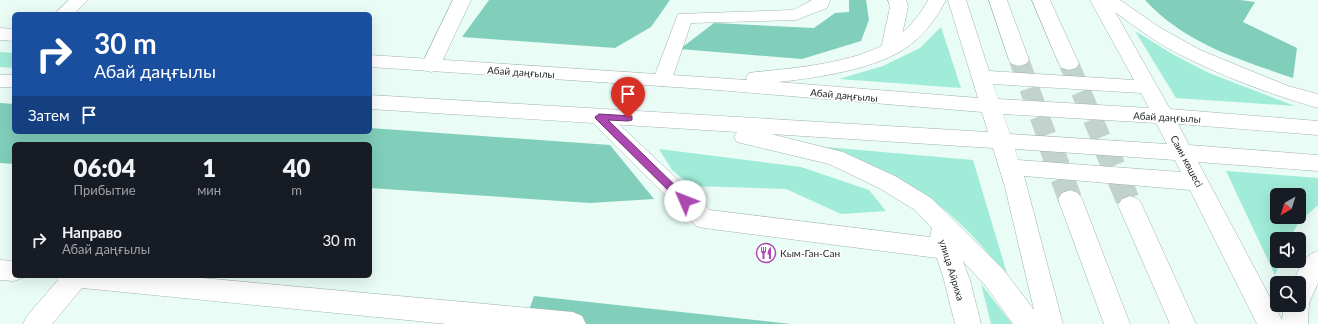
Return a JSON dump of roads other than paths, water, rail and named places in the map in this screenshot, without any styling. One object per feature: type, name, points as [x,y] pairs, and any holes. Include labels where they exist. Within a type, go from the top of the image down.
[{"type":"main road","points":[[65,12],[79,0]]},
{"type":"main road","points":[[431,66],[462,0]]},
{"type":"main road","points":[[663,80],[684,18],[796,15],[821,4],[821,0]]},
{"type":"main road","points":[[890,49],[899,7],[897,0]]},
{"type":"main road","points":[[705,83],[764,78],[854,62],[890,49],[914,32],[929,16],[938,0]]},
{"type":"main road","points":[[957,0],[983,77],[1010,167],[1050,324]]},
{"type":"main road","points":[[998,0],[1019,60]]},
{"type":"main road","points":[[1041,0],[1069,64]]},
{"type":"main road","name":"Саин көшесі","points":[[1100,0],[1148,87],[1271,324]]},
{"type":"main road","points":[[1109,0],[1153,30],[1193,54],[1281,91],[1318,101]]},
{"type":"main road","points":[[0,34],[12,35]]},
{"type":"main road","name":"Абай даңғылы","points":[[372,61],[663,80],[992,106],[1163,116],[1318,128]]},
{"type":"main road","points":[[983,77],[1148,87]]},
{"type":"main road","points":[[0,81],[12,81]]},
{"type":"main road","points":[[372,102],[599,117],[1002,140],[1318,163]]},
{"type":"main road","points":[[599,117],[704,219],[946,248]]},
{"type":"main road","points":[[643,119],[773,142],[835,158],[887,182],[923,204],[935,216],[994,277],[1028,324]]},
{"type":"main road","points":[[1010,167],[1197,182]]},
{"type":"main road","points":[[1070,199],[1116,324]]},
{"type":"main road","points":[[1130,205],[1183,324]]},
{"type":"main road","name":"улица Айриха","points":[[935,216],[957,280],[968,324]]},
{"type":"main road","points":[[1306,282],[1313,266],[1318,261]]},
{"type":"main road","points":[[0,270],[12,271]]},
{"type":"main road","points":[[36,324],[70,278]]},
{"type":"main road","points":[[91,278],[493,320],[573,324]]},
{"type":"main road","points":[[1295,324],[1296,312]]},
{"type":"tunnel","points":[[1019,60],[1050,145]]},
{"type":"tunnel","points":[[1069,64],[1104,145]]},
{"type":"tunnel","points":[[1050,144],[1070,199]]},
{"type":"tunnel","points":[[1104,144],[1130,205]]},
{"type":"place","name":"Кым-Ган-Сан","points":[[766,253]]}]
